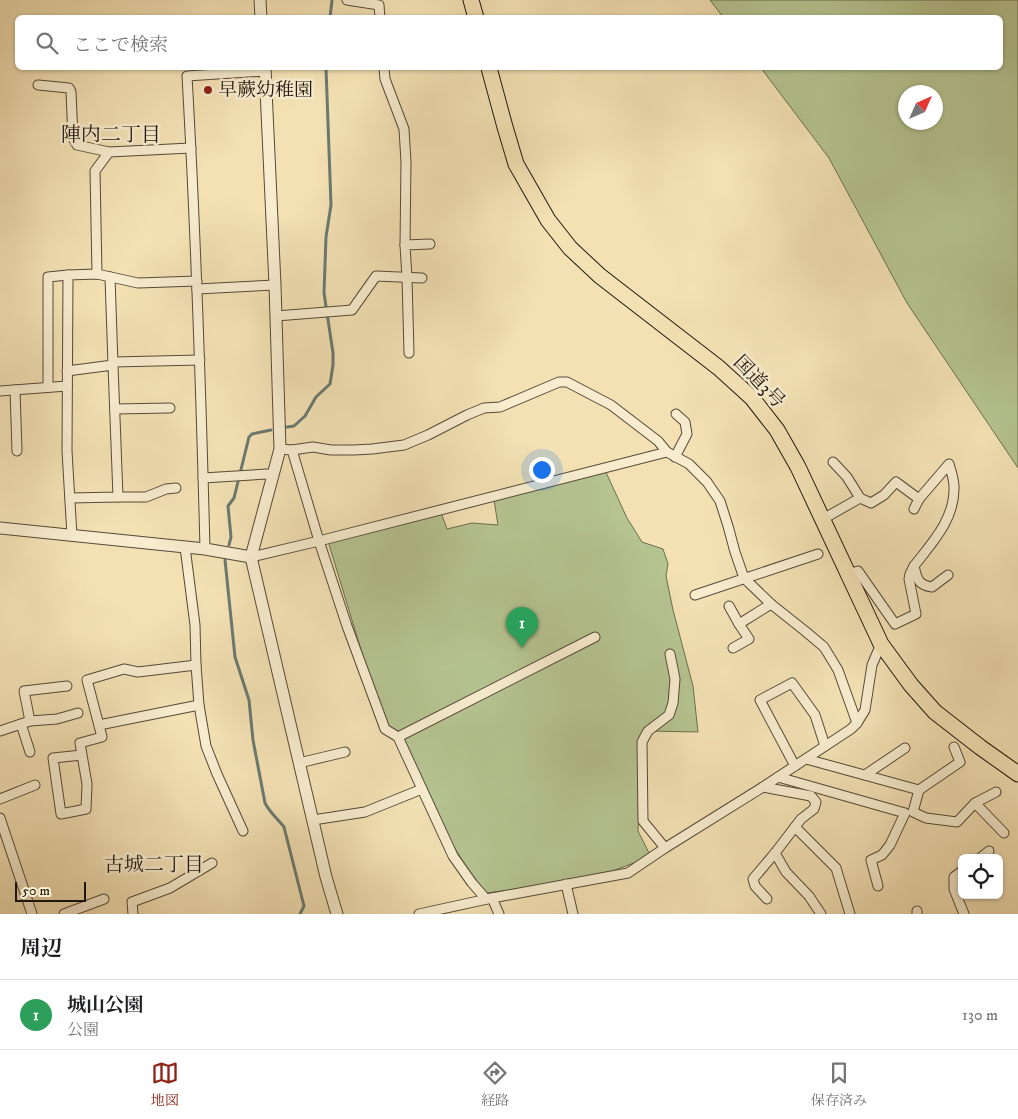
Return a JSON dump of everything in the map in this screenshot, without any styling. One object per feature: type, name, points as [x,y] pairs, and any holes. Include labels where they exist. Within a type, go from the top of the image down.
[{"type":"highway","points":[[471,0],[475,15]]},
{"type":"highway","name":"国道3号","points":[[490,70],[516,164],[548,220],[570,248],[600,276],[719,368],[752,398],[777,430],[798,466],[881,644],[935,712],[1018,774]]},
{"type":"highway","name":"国道3号","points":[[980,747],[1018,782]]},
{"type":"street","points":[[260,0],[261,15]]},
{"type":"street","points":[[347,0],[379,5],[380,15]]},
{"type":"street","points":[[205,550],[200,360],[187,76],[254,70]]},
{"type":"street","points":[[265,70],[280,449],[251,557],[326,877],[337,914]]},
{"type":"street","points":[[384,70],[385,79],[404,129],[406,162],[405,245],[409,353]]},
{"type":"street","points":[[38,84],[69,88],[71,92],[73,138],[77,145],[110,152],[191,148]]},
{"type":"street","points":[[97,274],[95,171],[110,152]]},
{"type":"street","points":[[405,245],[430,244]]},
{"type":"street","points":[[48,387],[48,277],[97,274],[138,284],[275,285]]},
{"type":"street","points":[[68,275],[67,451],[72,536]]},
{"type":"street","points":[[276,316],[352,310],[376,276],[422,278]]},
{"type":"street","points":[[110,277],[118,496]]},
{"type":"street","points":[[67,371],[113,364],[200,360]]},
{"type":"street","points":[[280,449],[292,450],[312,447],[331,450],[372,449],[404,445],[467,414],[484,408],[500,407],[559,382],[567,382],[611,405],[658,441],[671,454],[689,464],[707,482],[720,501],[744,578],[771,604],[824,647],[838,670],[857,723]]},
{"type":"street","points":[[0,391],[67,386]]},
{"type":"street","points":[[15,390],[17,451]]},
{"type":"street","points":[[115,409],[170,408]]},
{"type":"street","points":[[0,528],[185,547],[251,557],[671,454],[688,434],[685,422],[676,414]]},
{"type":"street","points":[[292,450],[346,626],[385,729],[398,737],[452,856],[472,883],[489,899],[499,914]]},
{"type":"street","points":[[833,462],[847,477],[860,498],[871,503],[884,495],[896,482],[919,499]]},
{"type":"street","points":[[849,574],[858,571],[895,624],[916,614],[909,579],[910,574],[940,532],[952,508],[954,486],[949,464],[919,499],[914,510]]},
{"type":"street","points":[[203,478],[273,475]]},
{"type":"street","points":[[70,498],[146,497],[166,489],[176,488]]},
{"type":"street","points":[[823,519],[860,498]]},
{"type":"street","points":[[185,547],[195,625],[199,705],[206,746],[243,831]]},
{"type":"street","points":[[695,595],[818,554]]},
{"type":"street","points":[[914,566],[918,580],[924,586],[932,587],[948,575]]},
{"type":"street","points":[[740,624],[771,604]]},
{"type":"street","points":[[728,606],[749,639],[734,648]]},
{"type":"street","points":[[398,737],[596,637]]},
{"type":"street","points":[[419,914],[628,873],[852,729],[865,710],[872,665],[881,644]]},
{"type":"street","points":[[666,848],[643,821],[642,742],[648,731],[669,715],[673,703],[675,678],[670,654]]},
{"type":"street","points":[[82,755],[53,758],[61,814],[86,809],[87,784],[80,743],[102,737],[87,680],[124,669],[138,672],[196,665]]},
{"type":"street","points":[[795,766],[760,700],[792,683],[814,714],[826,746]]},
{"type":"street","points":[[30,752],[25,723],[24,691],[67,686]]},
{"type":"street","points":[[99,725],[199,705]]},
{"type":"street","points":[[0,731],[25,723],[57,719],[78,713]]},
{"type":"street","points":[[878,886],[870,860],[882,855],[890,845],[919,790],[960,762],[954,747]]},
{"type":"street","points":[[865,775],[906,748]]},
{"type":"street","points":[[300,763],[344,752]]},
{"type":"street","points":[[806,759],[919,790]]},
{"type":"street","points":[[778,777],[926,818],[957,822],[975,803],[996,792]]},
{"type":"street","points":[[0,798],[35,785]]},
{"type":"street","points":[[763,787],[812,796],[816,802],[814,809],[800,819],[753,879],[755,886],[767,899]]},
{"type":"street","points":[[313,820],[365,812],[422,789]]},
{"type":"street","points":[[975,803],[1004,833]]},
{"type":"street","points":[[0,818],[32,914]]},
{"type":"street","points":[[794,827],[836,868],[850,914]]},
{"type":"street","points":[[985,854],[989,851]]},
{"type":"street","points":[[775,853],[786,872],[809,896],[822,914]]},
{"type":"street","points":[[133,914],[132,902],[170,888],[212,864]]},
{"type":"street","points":[[958,874],[954,877],[954,889],[964,914]]},
{"type":"street","points":[[566,884],[573,914]]},
{"type":"street","points":[[64,914],[104,899]]},
{"type":"green space","points":[[710,0],[1018,0],[1018,468],[907,303],[829,158],[763,70],[1003,70],[1003,15],[721,15]]},
{"type":"green space","points":[[604,468],[627,518],[642,542],[663,549],[668,564],[666,576],[673,610],[693,686],[698,732],[648,731],[642,742],[638,831],[649,853],[639,861],[589,880],[486,893],[460,857],[398,737],[385,729],[328,541],[440,510],[447,529],[472,523],[498,525],[494,500]]},
{"type":"waterway","points":[[330,15],[332,0]]},
{"type":"waterway","points":[[287,427],[294,426],[305,416],[316,397],[330,384],[333,365],[324,293],[326,237],[331,205],[326,70]]},
{"type":"waterway","points":[[229,545],[231,537],[228,506],[234,498],[249,437],[252,434],[271,430]]},
{"type":"waterway","points":[[225,560],[235,657],[249,700],[253,740],[265,803],[284,827],[304,906],[300,914]]},
{"type":"place","name":"早蕨幼稚園","points":[[208,90]]},
{"type":"place","name":"城山公園","points":[[522,648]]},
{"type":"district","name":"陣内二丁目","points":[[111,135]]},
{"type":"district","name":"古城二丁目","points":[[154,865]]}]
